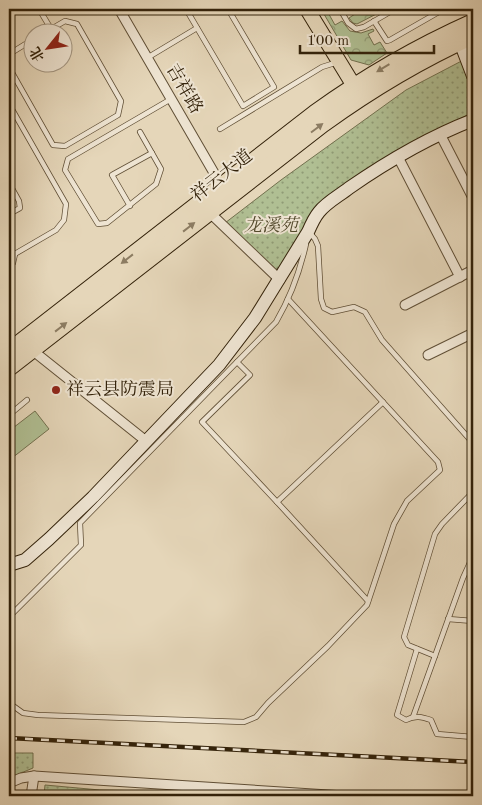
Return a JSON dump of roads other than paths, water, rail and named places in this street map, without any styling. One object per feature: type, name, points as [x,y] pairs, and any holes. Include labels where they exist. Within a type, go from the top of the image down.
[{"type":"highway","name":"祥云大道","points":[[15,354],[225,190],[315,113],[354,86],[428,43],[473,22]]},
{"type":"highway","name":"祥云大道","points":[[15,354],[209,212],[225,190],[362,97],[410,68],[467,39]]},
{"type":"main road","points":[[307,9],[354,86]]},
{"type":"street","name":"吉祥路","points":[[119,9],[225,190]]},
{"type":"street","points":[[467,39],[473,76]]},
{"type":"street","points":[[9,565],[24,560],[50,539],[93,497],[219,365],[255,318],[280,280],[313,221],[328,203],[398,157],[440,134],[473,120]]},
{"type":"street","points":[[440,134],[473,198]]},
{"type":"street","points":[[398,157],[460,277]]},
{"type":"street","points":[[209,212],[280,280]]},
{"type":"street","points":[[405,305],[473,270]]},
{"type":"street","points":[[428,355],[473,332]]},
{"type":"street","points":[[15,354],[146,441]]},
{"type":"street","points":[[9,783],[21,778],[34,776],[344,796]]},
{"type":"street","points":[[31,796],[34,776]]},
{"type":"lane","points":[[39,9],[47,22]]},
{"type":"lane","points":[[186,9],[243,106],[274,88],[228,9]]},
{"type":"lane","points":[[340,9],[348,23],[356,29],[364,27],[395,9]]},
{"type":"lane","points":[[374,21],[387,41],[444,9]]},
{"type":"lane","points":[[22,47],[11,54],[10,69],[53,144],[65,146],[118,115],[121,101],[77,24],[72,23]]},
{"type":"lane","points":[[148,58],[197,28]]},
{"type":"lane","points":[[220,129],[322,68],[339,62]]},
{"type":"lane","points":[[140,132],[161,169],[156,184],[107,223],[98,224],[65,170],[68,159],[171,99]]},
{"type":"lane","points":[[9,104],[66,204],[64,220],[56,230],[16,254],[13,255],[9,248]]},
{"type":"lane","points":[[130,206],[112,175],[152,153]]},
{"type":"lane","points":[[9,182],[19,201],[20,208],[9,214]]},
{"type":"lane","points":[[9,617],[81,545],[80,523],[276,322],[288,299],[301,263],[308,232],[314,237],[318,246],[321,299],[324,308],[332,312],[357,307],[365,312],[382,340],[473,443]]},
{"type":"lane","points":[[9,268],[15,260],[16,254]]},
{"type":"lane","points":[[9,703],[23,713],[38,715],[244,722],[256,717],[367,605],[383,554],[398,516],[407,501],[440,470],[438,462],[288,299]]},
{"type":"lane","points":[[237,362],[250,375],[202,422],[368,601]]},
{"type":"lane","points":[[9,415],[27,400]]},
{"type":"lane","points":[[277,502],[383,402]]},
{"type":"lane","points":[[435,656],[408,645],[404,637],[435,534],[442,524],[473,492]]},
{"type":"lane","points":[[413,717],[473,556]]},
{"type":"lane","points":[[448,619],[473,621]]},
{"type":"lane","points":[[417,649],[397,715],[406,720],[413,717],[431,720],[437,734],[473,738]]},
{"type":"railway","points":[[9,738],[473,762]]},
{"type":"place","name":"祥云县防震局","points":[[56,390]]},
{"type":"park label","name":"龙溪苑","points":[[271,226]]}]
